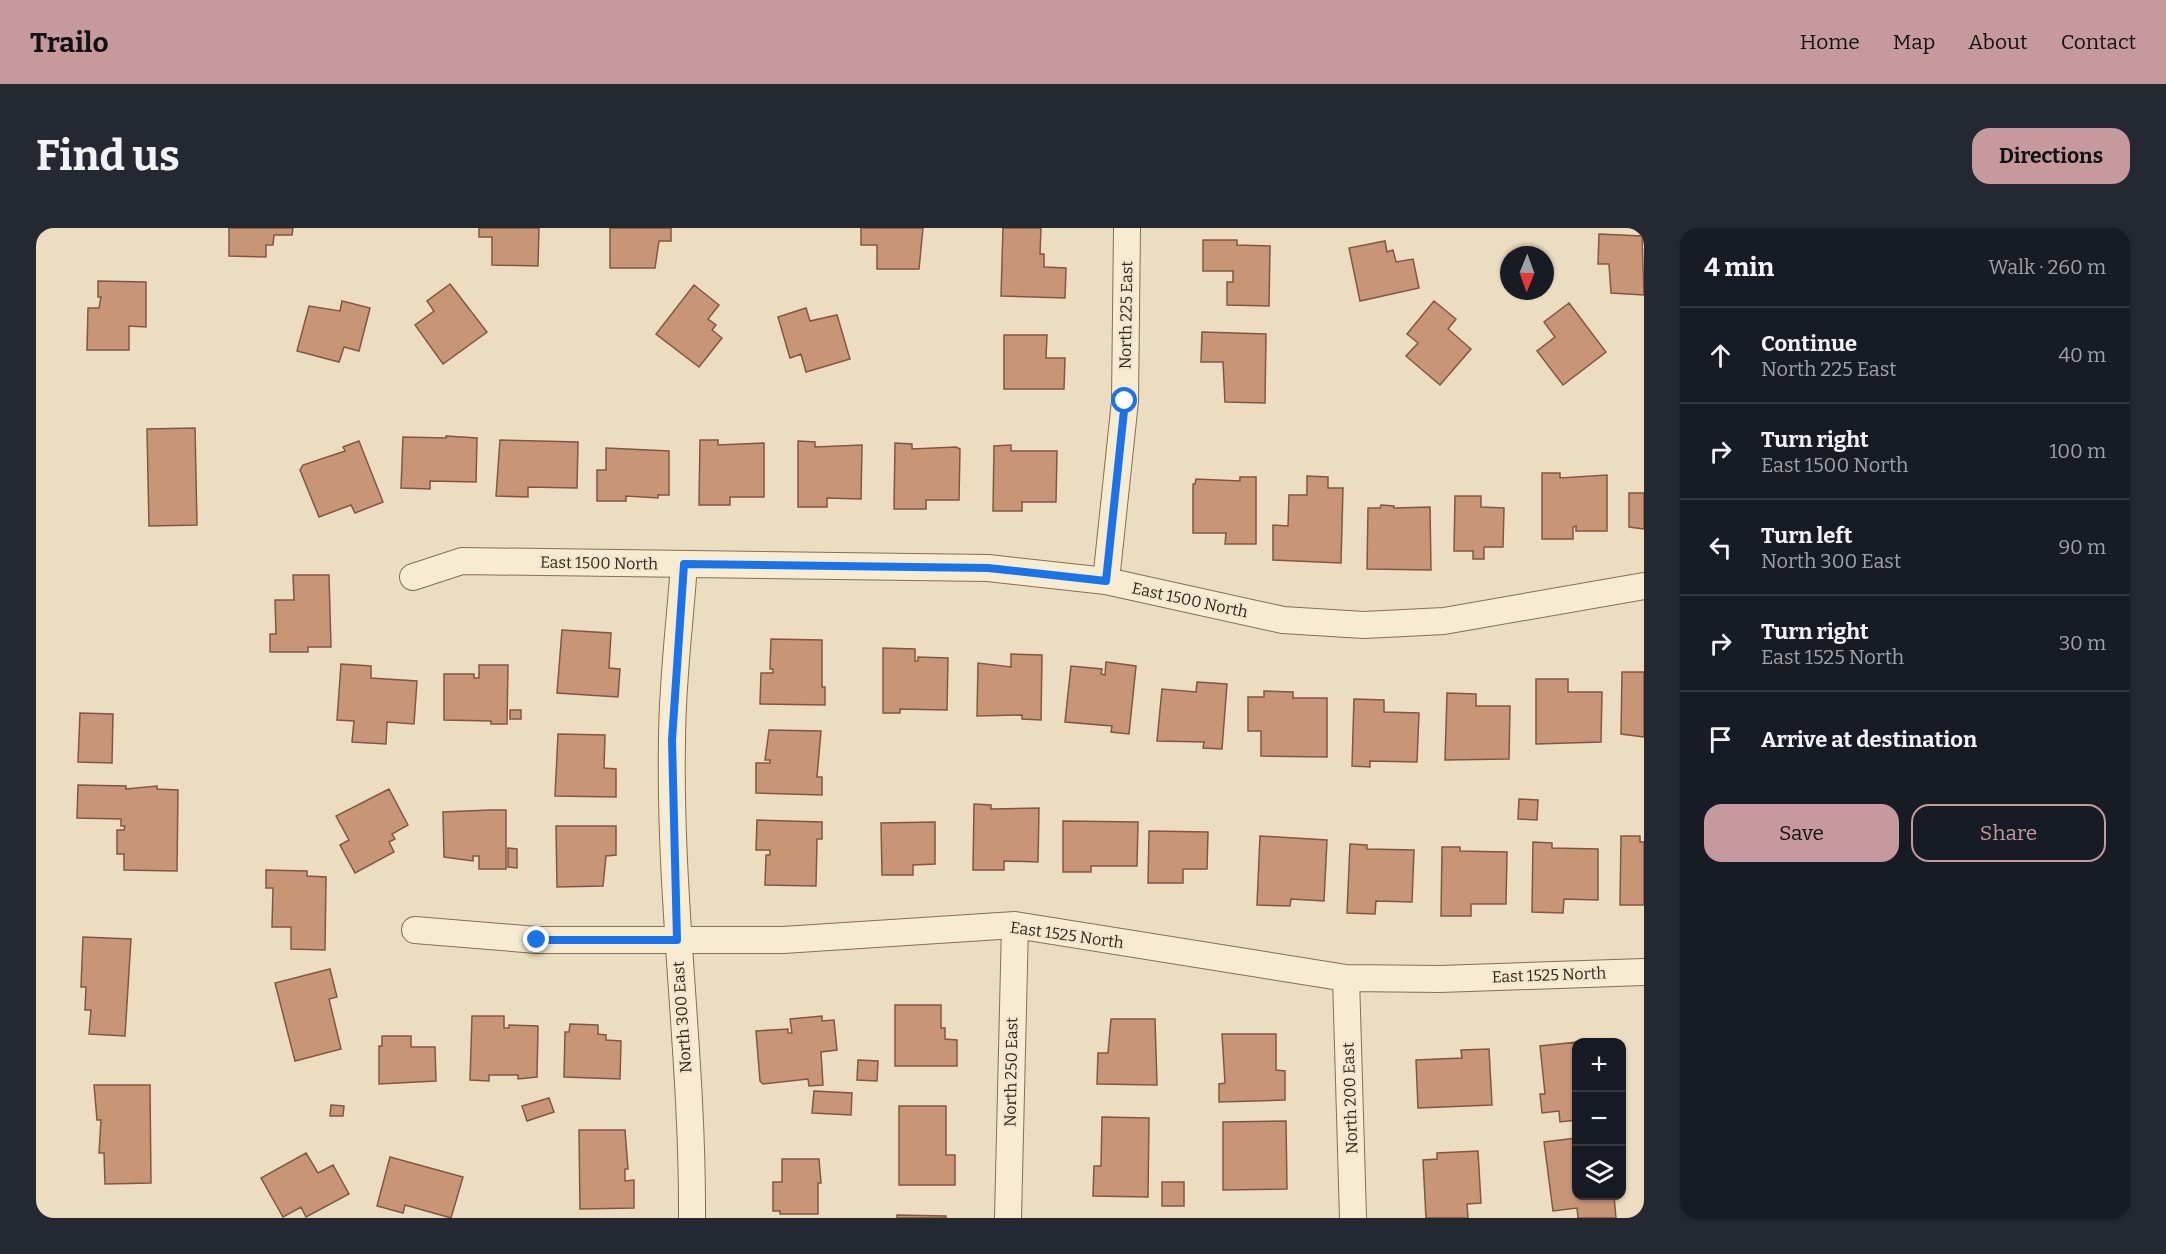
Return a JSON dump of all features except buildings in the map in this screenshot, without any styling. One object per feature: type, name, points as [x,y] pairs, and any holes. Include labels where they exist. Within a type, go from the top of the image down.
[{"type":"street","name":"North 225 East","points":[[1106,581],[1125,401],[1127,228]]},
{"type":"street","name":"East 1500 North","points":[[412,577],[462,561],[988,568],[1106,581],[1283,620],[1364,625],[1444,621],[1644,586]]},
{"type":"street","name":"North 300 East","points":[[684,564],[672,740],[677,940],[692,1173],[692,1218]]},
{"type":"street","name":"East 1525 North","points":[[415,930],[537,940],[783,940],[1015,925],[1346,978],[1440,979],[1644,972]]},
{"type":"street","name":"North 250 East","points":[[1008,1218],[1015,925]]},
{"type":"street","name":"North 200 East","points":[[1346,978],[1353,1218]]},
{"type":"route","points":[[537,940],[677,940],[672,740],[684,564],[988,568],[1106,581],[1125,401]]}]
